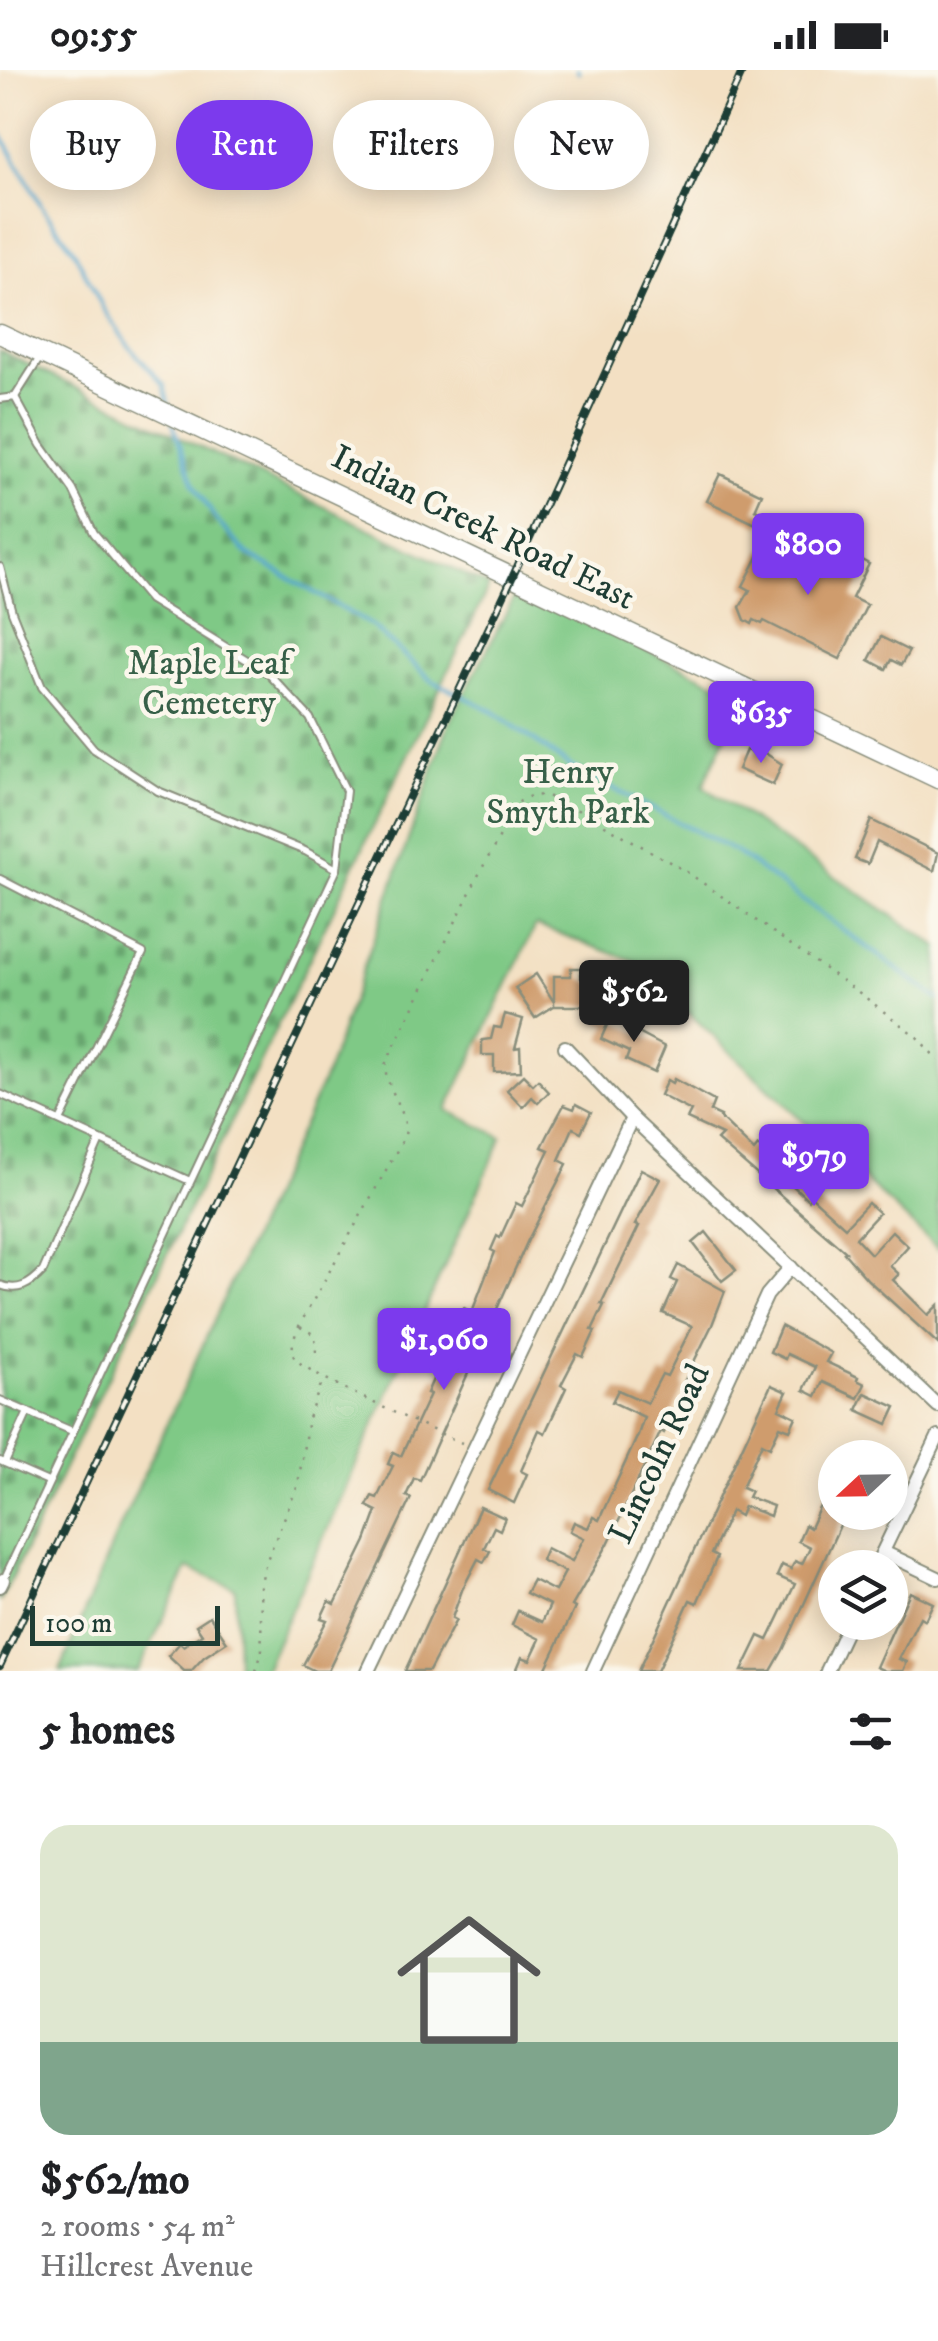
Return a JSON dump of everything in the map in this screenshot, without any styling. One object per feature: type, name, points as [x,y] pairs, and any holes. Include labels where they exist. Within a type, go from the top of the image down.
[{"type":"main road","name":"Indian Creek Road East","points":[[0,334],[938,779]]},
{"type":"street","points":[[564,1047],[632,1118],[938,1406]]},
{"type":"street","points":[[368,1671],[632,1118]]},
{"type":"street","name":"Lincoln Road","points":[[593,1671],[767,1295],[791,1267]]},
{"type":"street","points":[[883,1550],[938,1437]]},
{"type":"street","points":[[908,1564],[938,1578]]},
{"type":"street","points":[[827,1671],[842,1640]]},
{"type":"lane","points":[[15,398],[43,354]]},
{"type":"lane","points":[[0,399],[15,398]]},
{"type":"lane","points":[[1,1582],[337,869],[346,791],[310,718],[268,674],[150,600],[94,533],[15,398]]},
{"type":"lane","points":[[0,567],[12,612],[42,686],[94,748],[158,790],[337,869]]},
{"type":"lane","points":[[0,879],[142,953],[60,1122]]},
{"type":"lane","points":[[0,1094],[190,1181]]},
{"type":"lane","points":[[0,1285],[11,1290],[30,1284],[43,1272],[100,1140]]},
{"type":"lane","points":[[0,1400],[72,1430]]},
{"type":"lane","points":[[28,1412],[2,1462],[48,1482]]},
{"type":"path","points":[[474,1449],[324,1378],[294,1358],[293,1349],[299,1326],[405,1136],[407,1124],[386,1079],[385,1066],[480,872],[520,800],[532,795],[547,796],[687,872],[861,994],[917,1037],[938,1060]]},
{"type":"path","points":[[299,1326],[315,1335],[316,1352]]},
{"type":"path","points":[[256,1671],[262,1652],[260,1586],[298,1485],[308,1418],[324,1378]]},
{"type":"green space","name":"Maple Leaf Cemetery","points":[[0,351],[489,586],[0,1602]]},
{"type":"green space","name":"Henry Smyth Park","points":[[518,590],[744,696],[703,786],[938,947],[938,1249],[634,961],[536,925],[447,1110],[502,1137],[264,1671],[246,1671],[237,1666],[235,1588],[188,1568],[138,1671],[60,1671],[115,1538],[327,1072],[449,723]]},
{"type":"building","points":[[720,474],[762,494],[755,510],[765,514],[760,526],[707,501]]},
{"type":"building","points":[[833,545],[869,564],[852,598],[867,605],[840,659],[764,621],[762,624],[754,620],[752,624],[745,620],[740,607],[750,590],[743,586],[762,549],[807,568],[812,556],[824,562]]},
{"type":"building","points":[[881,637],[909,651],[901,665],[891,660],[886,669],[869,660]]},
{"type":"building","points":[[757,748],[782,764],[773,785],[738,769],[746,750],[754,754]]},
{"type":"building","points":[[871,820],[938,853],[934,871],[877,842],[868,864],[855,859]]},
{"type":"building","points":[[571,968],[581,968],[581,978],[615,994],[609,1006],[603,1006],[613,1011],[606,1024],[593,1018],[599,1006],[554,1006],[535,1018],[515,988],[536,974],[554,1002],[554,976],[571,976]]},
{"type":"building","points":[[505,1014],[523,1019],[515,1048],[520,1047],[521,1071],[494,1072],[494,1055],[482,1055],[482,1040],[491,1039],[494,1027],[501,1028]]},
{"type":"building","points":[[610,1018],[665,1047],[654,1073],[626,1060],[629,1052],[601,1039]]},
{"type":"building","points":[[523,1075],[533,1085],[538,1080],[549,1092],[538,1103],[532,1097],[523,1107],[507,1090]]},
{"type":"building","points":[[674,1079],[714,1101],[710,1111],[721,1116],[754,1151],[758,1146],[779,1165],[775,1169],[808,1200],[811,1196],[845,1227],[868,1203],[879,1213],[856,1238],[871,1254],[892,1231],[908,1246],[890,1266],[899,1274],[893,1280],[928,1315],[938,1305],[938,1344],[868,1280],[846,1252],[717,1140],[722,1135],[687,1119],[691,1111],[660,1095],[667,1080],[672,1083]]},
{"type":"building","points":[[576,1104],[591,1112],[581,1132],[573,1128],[559,1160],[567,1164],[528,1240],[420,1480],[414,1478],[406,1496],[411,1498],[328,1671],[315,1671],[303,1665],[327,1620],[321,1618],[329,1601],[335,1604],[366,1541],[377,1511],[367,1506],[372,1496],[377,1498],[393,1466],[388,1464],[393,1452],[401,1456],[434,1377],[439,1379],[462,1330],[456,1327],[464,1308],[472,1312],[495,1252],[491,1250],[497,1236],[500,1238],[516,1203],[522,1206],[549,1150],[542,1147],[550,1131],[564,1105],[574,1109]]},
{"type":"building","points":[[641,1169],[660,1179],[635,1225],[639,1226],[601,1304],[604,1305],[583,1357],[577,1354],[561,1385],[566,1388],[545,1433],[539,1430],[521,1471],[527,1474],[514,1503],[488,1490]]},
{"type":"building","points":[[706,1232],[736,1270],[722,1281],[693,1243]]},
{"type":"building","points":[[678,1265],[725,1291],[712,1325],[664,1433],[661,1431],[608,1544],[572,1606],[575,1608],[546,1668],[553,1671],[516,1671],[522,1657],[530,1660],[540,1639],[512,1625],[518,1611],[542,1622],[550,1605],[526,1593],[533,1580],[555,1591],[565,1572],[541,1560],[546,1548],[572,1561],[584,1538],[570,1531],[574,1522],[588,1528],[593,1517],[599,1520],[638,1435],[644,1417],[612,1402],[618,1390],[647,1403],[662,1374],[667,1376],[692,1326],[663,1313],[677,1282],[671,1279]]},
{"type":"building","points":[[781,1326],[831,1353],[826,1362],[858,1377],[865,1384],[858,1398],[823,1382],[816,1396],[804,1390],[815,1367],[787,1354],[785,1359],[770,1352]]},
{"type":"building","points":[[771,1385],[787,1392],[779,1409],[796,1417],[790,1430],[780,1426],[770,1447],[762,1443],[742,1487],[751,1491],[748,1497],[773,1506],[770,1516],[744,1506],[740,1516],[731,1511],[711,1554],[717,1557],[697,1603],[690,1600],[657,1671],[638,1671]]},
{"type":"building","points":[[865,1393],[896,1407],[888,1424],[857,1410]]},
{"type":"building","points":[[480,1507],[505,1518],[500,1530],[494,1527],[484,1548],[490,1551],[484,1562],[478,1559],[462,1590],[452,1618],[456,1620],[429,1671],[405,1671]]},
{"type":"building","points":[[818,1510],[818,1530],[838,1530],[829,1550],[818,1550],[818,1573],[783,1650],[771,1671],[742,1671],[759,1636],[768,1640],[795,1584],[777,1576],[782,1565],[791,1569],[795,1561],[802,1564],[810,1547],[798,1541],[805,1525],[810,1528]]},
{"type":"building","points":[[910,1592],[933,1603],[925,1620],[920,1617],[899,1659],[907,1662],[903,1671],[885,1671],[876,1667],[888,1640],[908,1640]]},
{"type":"building","points":[[210,1616],[227,1642],[191,1671],[184,1671],[168,1656],[180,1643],[183,1646],[202,1634],[196,1625]]},
{"type":"waterway","points":[[0,132],[44,210],[73,249],[103,308],[128,345],[164,385],[169,407]]},
{"type":"waterway","points":[[172,421],[194,484],[216,520],[247,554],[371,625],[431,680],[491,710],[570,766],[736,852],[938,999]]},
{"type":"railway","points":[[0,1666],[512,578],[743,70]]}]
